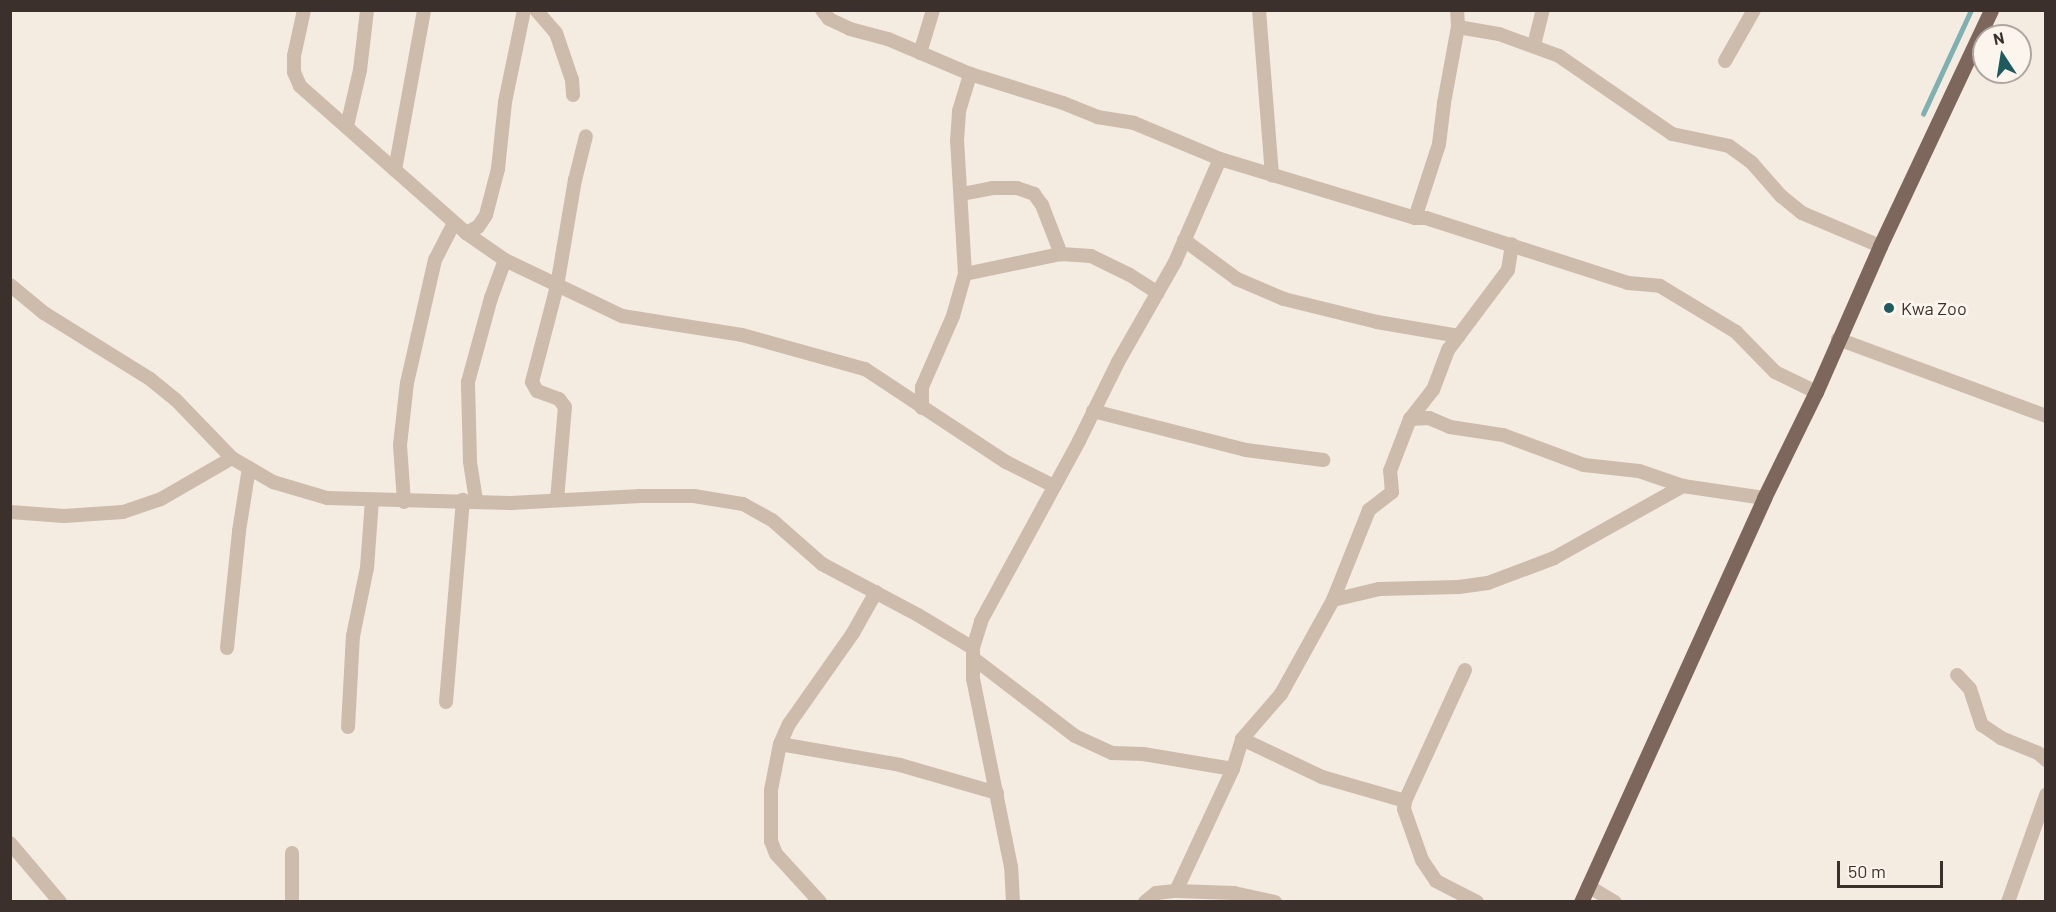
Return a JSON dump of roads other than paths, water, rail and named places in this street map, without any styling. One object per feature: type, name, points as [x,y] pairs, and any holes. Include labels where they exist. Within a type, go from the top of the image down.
[{"type":"main road","points":[[1581,902],[1764,498],[1816,392],[1880,246],[1990,10]]},
{"type":"street","points":[[304,10],[294,56],[294,72],[300,86],[454,223],[505,260],[622,316],[742,335],[843,361],[865,369],[1006,462],[1054,486]]},
{"type":"street","points":[[347,126],[360,70],[367,10]]},
{"type":"street","points":[[395,170],[424,10]]},
{"type":"street","points":[[466,233],[478,227],[486,215],[498,169],[505,102],[524,10]]},
{"type":"street","points":[[536,10],[556,33],[572,80],[573,95]]},
{"type":"street","points":[[822,10],[829,19],[850,29],[888,39],[970,74],[1063,103],[1097,117],[1134,123],[1220,159],[1414,218],[1426,218],[1512,244],[1628,284],[1660,286],[1736,332],[1775,372],[1816,392]]},
{"type":"street","points":[[920,52],[933,10]]},
{"type":"street","points":[[1259,10],[1272,175]]},
{"type":"street","points":[[1414,218],[1439,144],[1458,27],[1457,10]]},
{"type":"street","points":[[1534,45],[1543,10]]},
{"type":"street","points":[[1725,61],[1754,10]]},
{"type":"street","points":[[1458,27],[1499,34],[1559,56],[1672,134],[1729,146],[1752,163],[1781,196],[1802,213],[1880,246]]},
{"type":"street","points":[[921,408],[922,387],[953,316],[965,274],[962,194],[957,141],[958,121],[970,74]]},
{"type":"street","points":[[557,500],[565,407],[559,399],[537,391],[532,382],[556,286],[575,180],[586,136]]},
{"type":"street","points":[[1013,902],[1011,867],[981,722],[973,653],[981,621],[1158,293],[1220,159]]},
{"type":"street","points":[[962,194],[992,188],[1017,188],[1034,194],[1042,205],[1061,254]]},
{"type":"street","points":[[404,502],[400,445],[406,383],[435,260],[454,223]]},
{"type":"street","points":[[1184,240],[1237,279],[1284,299],[1377,322],[1459,336]]},
{"type":"street","points":[[1176,891],[1233,769],[1242,739],[1281,694],[1333,600],[1370,510],[1392,492],[1390,471],[1410,419],[1433,390],[1448,350],[1508,270],[1512,244]]},
{"type":"street","points":[[965,274],[1061,254],[1091,256],[1130,275],[1158,293]]},
{"type":"street","points":[[446,702],[469,500],[468,382],[491,298],[505,260]]},
{"type":"street","points":[[12,288],[44,313],[150,379],[176,400],[232,458],[273,482],[327,498],[404,502],[469,500],[511,503],[694,496],[743,504],[772,520],[822,564],[876,592],[973,653],[1075,736],[1112,753],[1143,754],[1233,769]]},
{"type":"street","points":[[1838,339],[2046,416]]},
{"type":"street","points":[[1093,411],[1246,450],[1323,460]]},
{"type":"street","points":[[1410,419],[1429,418],[1450,427],[1503,435],[1584,465],[1639,471],[1683,486],[1764,498]]},
{"type":"street","points":[[10,512],[64,516],[123,512],[161,499],[232,458]]},
{"type":"street","points":[[227,648],[238,531],[249,468]]},
{"type":"street","points":[[1333,600],[1379,589],[1460,587],[1488,583],[1554,558],[1683,486]]},
{"type":"street","points":[[348,727],[353,636],[367,568],[372,500]]},
{"type":"street","points":[[820,902],[776,854],[771,841],[771,790],[780,744],[789,724],[852,633],[876,592]]},
{"type":"street","points":[[1465,670],[1405,801],[1404,809],[1422,860],[1436,881],[1477,902]]},
{"type":"street","points":[[1957,675],[1970,689],[1982,725],[2001,738],[2038,753],[2046,760]]},
{"type":"street","points":[[1242,739],[1322,777],[1405,801]]},
{"type":"street","points":[[780,744],[900,765],[997,793]]},
{"type":"street","points":[[2008,902],[2046,795]]},
{"type":"street","points":[[10,843],[60,902]]},
{"type":"street","points":[[292,853],[292,902]]},
{"type":"street","points":[[1588,886],[1615,902]]},
{"type":"street","points":[[1145,902],[1156,893],[1176,891],[1197,897],[1234,893],[1275,902]]},
{"type":"waterway","points":[[1923,114],[1971,10]]},
{"type":"place","name":"Kwa Zoo","points":[[1889,308]]}]
